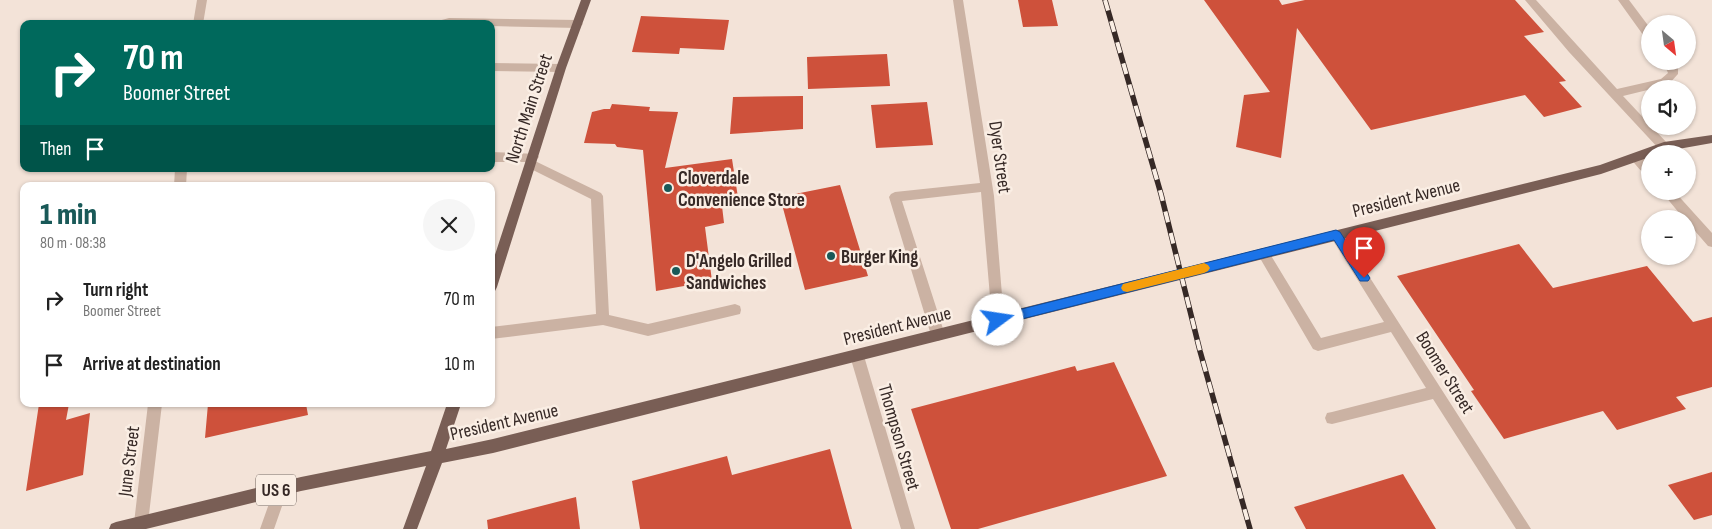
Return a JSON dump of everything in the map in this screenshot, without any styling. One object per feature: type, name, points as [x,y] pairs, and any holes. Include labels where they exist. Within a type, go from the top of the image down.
[{"type":"main road","name":"North Main Street","points":[[495,275],[561,68],[586,0]]},
{"type":"main road","name":"President Avenue","points":[[1676,145],[1712,139]]},
{"type":"main road","name":"President Avenue","points":[[116,529],[281,489],[493,446],[1601,169],[1641,156]]},
{"type":"main road","points":[[410,529],[453,407]]},
{"type":"street","points":[[199,20],[202,0]]},
{"type":"street","name":"Dyer Street","points":[[958,0],[986,187],[998,320]]},
{"type":"street","points":[[1530,0],[1662,145]]},
{"type":"street","points":[[1623,0],[1641,24]]},
{"type":"street","points":[[495,23],[578,24]]},
{"type":"street","points":[[495,67],[561,68]]},
{"type":"street","points":[[1615,94],[1664,82],[1673,74],[1673,70]]},
{"type":"street","points":[[495,157],[532,160],[597,196],[603,319]]},
{"type":"street","points":[[1637,158],[1641,162]]},
{"type":"street","points":[[938,335],[895,197],[986,187]]},
{"type":"street","points":[[1675,200],[1712,242]]},
{"type":"street","name":"Boomer Street","points":[[1336,235],[1524,529]]},
{"type":"street","points":[[1262,253],[1318,345],[1394,325]]},
{"type":"street","points":[[495,332],[603,319],[648,330],[735,310]]},
{"type":"street","name":"Thompson Street","points":[[857,356],[908,529]]},
{"type":"street","points":[[1332,418],[1436,392]]},
{"type":"street","name":"June Street","points":[[141,523],[155,407]]},
{"type":"street","points":[[267,529],[281,489]]},
{"type":"building","points":[[1018,0],[1052,0],[1058,26],[1023,27]]},
{"type":"building","points":[[1204,0],[1279,0],[1282,5],[1305,0],[1515,0],[1544,32],[1524,36],[1566,81],[1559,82],[1582,107],[1544,117],[1525,95],[1371,130],[1297,28],[1281,158],[1236,147],[1244,95],[1270,92]]},
{"type":"building","points":[[641,16],[729,20],[724,50],[680,48],[679,54],[632,52]]},
{"type":"building","points":[[887,54],[890,86],[808,89],[807,57]]},
{"type":"building","points":[[803,96],[803,129],[730,134],[733,97]]},
{"type":"building","points":[[927,102],[933,145],[876,148],[871,105]]},
{"type":"building","points":[[612,104],[650,107],[649,111],[678,112],[665,168],[732,159],[739,204],[722,206],[724,223],[705,227],[712,281],[656,291],[643,150],[617,147],[615,144],[584,143],[592,112],[610,109]]},
{"type":"building","points":[[840,185],[868,276],[805,290],[780,197]]},
{"type":"building","points":[[1519,244],[1553,288],[1647,266],[1693,322],[1712,317],[1712,387],[1676,397],[1686,409],[1617,430],[1603,411],[1504,439],[1471,391],[1474,390],[1397,276]]},
{"type":"building","points":[[1114,362],[1167,476],[978,529],[951,529],[911,409],[1075,366],[1077,371]]},
{"type":"building","points":[[39,407],[68,407],[66,420],[90,413],[83,475],[26,491]]},
{"type":"building","points":[[208,407],[307,407],[308,415],[205,438]]},
{"type":"building","points":[[830,449],[852,529],[640,529],[632,481],[727,456],[732,475]]},
{"type":"building","points":[[1712,472],[1712,515],[1694,520],[1668,485]]},
{"type":"building","points":[[1403,474],[1436,529],[1306,529],[1294,507]]},
{"type":"building","points":[[576,497],[580,529],[488,529],[487,520]]},
{"type":"railway","points":[[1105,0],[1161,194],[1200,351],[1250,529]]},
{"type":"slow traffic","points":[[1127,288],[1204,268]]},
{"type":"place","name":"Cloverdale Convenience Store","points":[[668,188]]},
{"type":"place","name":"Burger King","points":[[831,256]]},
{"type":"place","name":"D'Angelo Grilled Sandwiches","points":[[676,271]]},
{"type":"route","points":[[998,320],[1336,235],[1364,278]]}]
